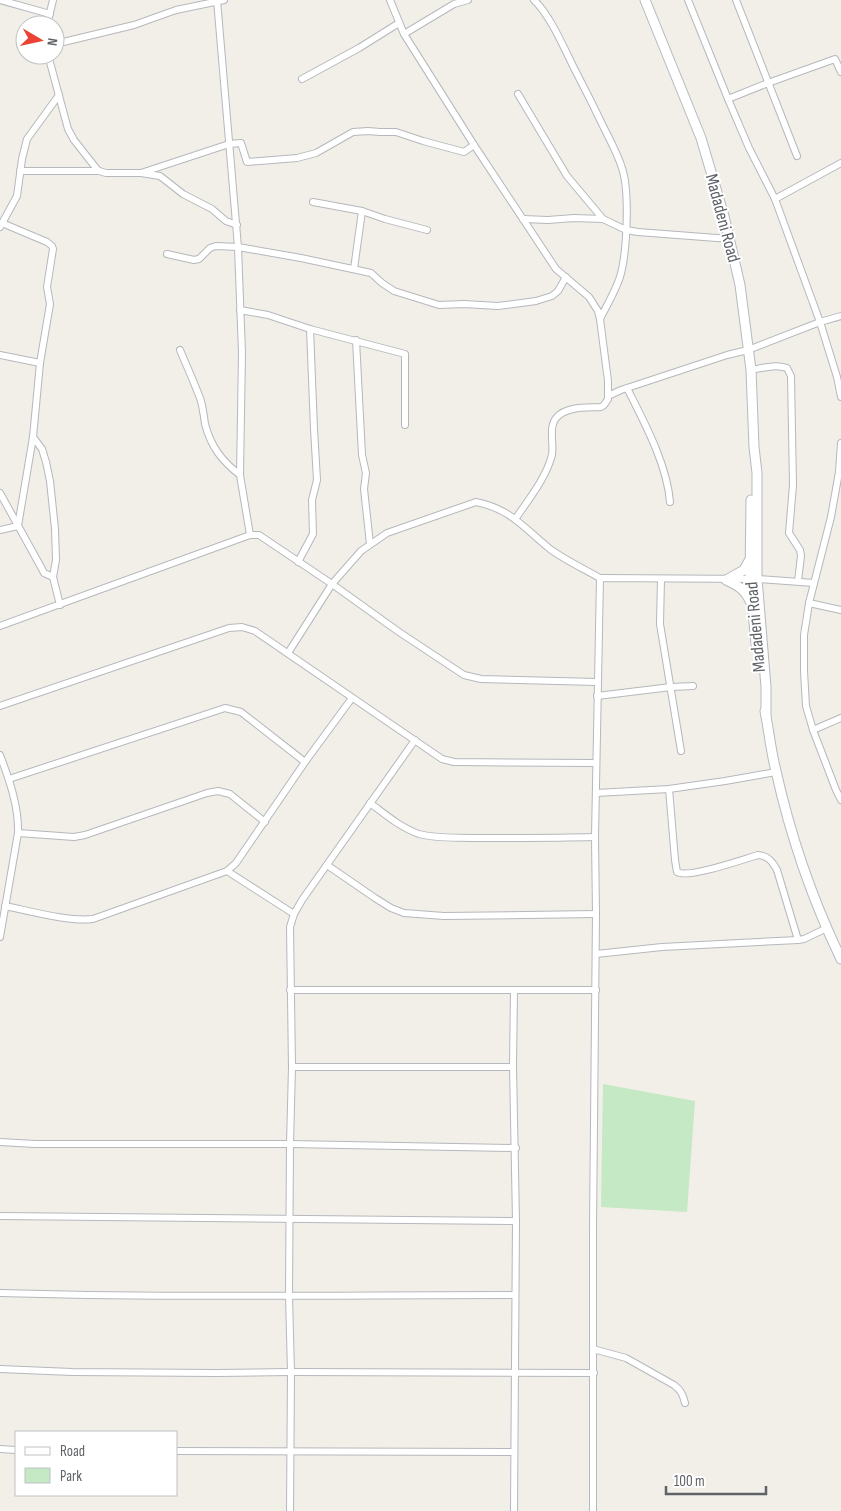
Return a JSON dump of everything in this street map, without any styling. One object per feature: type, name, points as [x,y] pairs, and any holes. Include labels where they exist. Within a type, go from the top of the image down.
[{"type":"street","points":[[0,0],[50,14],[53,0]]},
{"type":"street","points":[[65,42],[134,25],[176,10],[224,0]]},
{"type":"street","points":[[390,0],[404,34],[556,270],[589,296],[598,311],[600,319],[608,381],[608,396],[604,405],[569,410],[556,418],[552,425],[553,448],[549,463],[540,481],[516,518]]},
{"type":"street","points":[[404,34],[454,4],[468,0]]},
{"type":"street","points":[[534,0],[540,6],[575,69],[612,144],[626,183],[626,230],[622,269],[615,290],[600,319]]},
{"type":"street","name":"Madadeni Road","points":[[645,0],[700,138],[730,239],[740,285],[751,370],[757,473],[753,611],[761,688],[776,772],[797,847],[819,910],[841,959]]},
{"type":"street","points":[[688,0],[749,148],[775,199],[820,322],[837,377],[841,398]]},
{"type":"street","points":[[736,0],[797,156]]},
{"type":"street","points":[[217,1],[238,247],[242,352],[240,475],[250,535]]},
{"type":"street","points":[[302,79],[359,48],[399,23]]},
{"type":"street","points":[[728,99],[836,60],[841,72]]},
{"type":"street","points":[[51,65],[68,129],[92,165],[99,171]]},
{"type":"street","points":[[518,94],[567,176],[603,219],[626,230],[652,234],[730,239]]},
{"type":"street","points":[[18,526],[33,437],[40,364],[50,304],[47,287],[53,249],[50,243],[1,225],[16,200],[24,145],[59,95]]},
{"type":"street","points":[[141,173],[229,144],[241,143],[247,162],[297,158],[316,153],[354,132],[396,132],[464,152],[474,145]]},
{"type":"street","points":[[775,199],[841,163]]},
{"type":"street","points":[[20,171],[99,171],[160,176],[183,194],[212,209],[226,221],[236,225]]},
{"type":"street","points":[[312,202],[362,211],[427,230]]},
{"type":"street","points":[[354,269],[362,211]]},
{"type":"street","points":[[523,219],[603,219]]},
{"type":"street","points":[[167,254],[194,260],[199,259],[210,248],[216,246],[238,247],[371,273],[382,283],[394,290],[439,305],[498,306],[536,301],[552,296],[558,291],[566,278]]},
{"type":"street","points":[[240,310],[268,315],[310,329],[405,354],[405,425]]},
{"type":"street","points":[[608,396],[727,355],[748,350],[820,322],[841,316]]},
{"type":"street","points":[[298,562],[312,534],[312,500],[317,480],[310,329]]},
{"type":"street","points":[[356,340],[362,456],[366,473],[364,489],[370,544]]},
{"type":"street","points":[[180,350],[201,403],[211,443],[217,454],[240,475]]},
{"type":"street","points":[[0,355],[40,364]]},
{"type":"street","points":[[751,370],[783,367],[787,368],[791,376],[794,485],[789,534],[802,556],[798,581]]},
{"type":"street","points":[[627,388],[647,429],[667,482],[670,502]]},
{"type":"street","points":[[33,437],[42,449],[52,496],[56,560],[53,577],[60,604]]},
{"type":"street","points":[[841,443],[838,492],[809,603],[804,635],[806,706],[813,730],[841,800]]},
{"type":"street","name":"Madadeni Road","points":[[754,447],[751,475],[750,559],[766,687],[766,716]]},
{"type":"street","points":[[0,493],[44,573],[53,577]]},
{"type":"street","points":[[288,653],[332,584],[361,551],[387,533],[476,502],[488,505],[516,518],[551,550],[600,578],[754,579],[814,582]]},
{"type":"street","points":[[0,530],[18,526]]},
{"type":"street","points":[[0,626],[250,535],[259,535],[464,675],[481,679],[597,682]]},
{"type":"street","points":[[727,580],[744,570],[750,559]]},
{"type":"street","points":[[593,1511],[595,837],[600,578]]},
{"type":"street","points":[[661,579],[660,624],[681,751]]},
{"type":"street","points":[[727,580],[745,592],[753,611]]},
{"type":"street","points":[[809,603],[841,610]]},
{"type":"street","points":[[0,706],[229,628],[242,627],[249,629],[288,653],[442,759],[454,762],[596,763]]},
{"type":"street","points":[[597,696],[693,686]]},
{"type":"street","points":[[5,906],[84,920],[93,919],[227,871],[236,863],[305,762],[352,698]]},
{"type":"street","points":[[8,779],[225,708],[241,712],[305,762]]},
{"type":"street","points":[[813,730],[841,718]]},
{"type":"street","points":[[290,1511],[291,1372],[289,1296],[292,1068],[290,928],[294,914],[415,740]]},
{"type":"street","points":[[0,755],[18,815],[18,833],[0,937]]},
{"type":"street","points":[[596,793],[669,789],[776,772]]},
{"type":"street","points":[[669,789],[677,872],[683,875],[758,855],[764,856],[773,863],[777,870],[798,940]]},
{"type":"street","points":[[18,833],[74,837],[85,835],[207,793],[218,791],[230,794],[265,822]]},
{"type":"street","points":[[370,804],[418,834],[489,838],[595,837]]},
{"type":"street","points":[[327,865],[391,908],[404,913],[444,916],[596,914]]},
{"type":"street","points":[[227,871],[294,914]]},
{"type":"street","points":[[596,954],[662,947],[798,940],[827,928]]},
{"type":"street","points":[[290,990],[596,990]]},
{"type":"street","points":[[514,990],[513,1067],[516,1148],[514,1511]]},
{"type":"street","points":[[292,1068],[513,1067]]},
{"type":"street","points":[[0,1142],[35,1144],[290,1144],[516,1148]]},
{"type":"street","points":[[0,1216],[290,1220],[516,1220]]},
{"type":"street","points":[[0,1293],[289,1296],[515,1295]]},
{"type":"street","points":[[593,1349],[626,1358],[674,1385],[680,1389],[686,1403]]},
{"type":"street","points":[[0,1369],[72,1372],[217,1373],[594,1373]]},
{"type":"street","points":[[0,1449],[15,1450]]},
{"type":"street","points":[[178,1451],[514,1452]]},
{"type":"green space","points":[[603,1084],[695,1101],[687,1212],[601,1207]]}]
